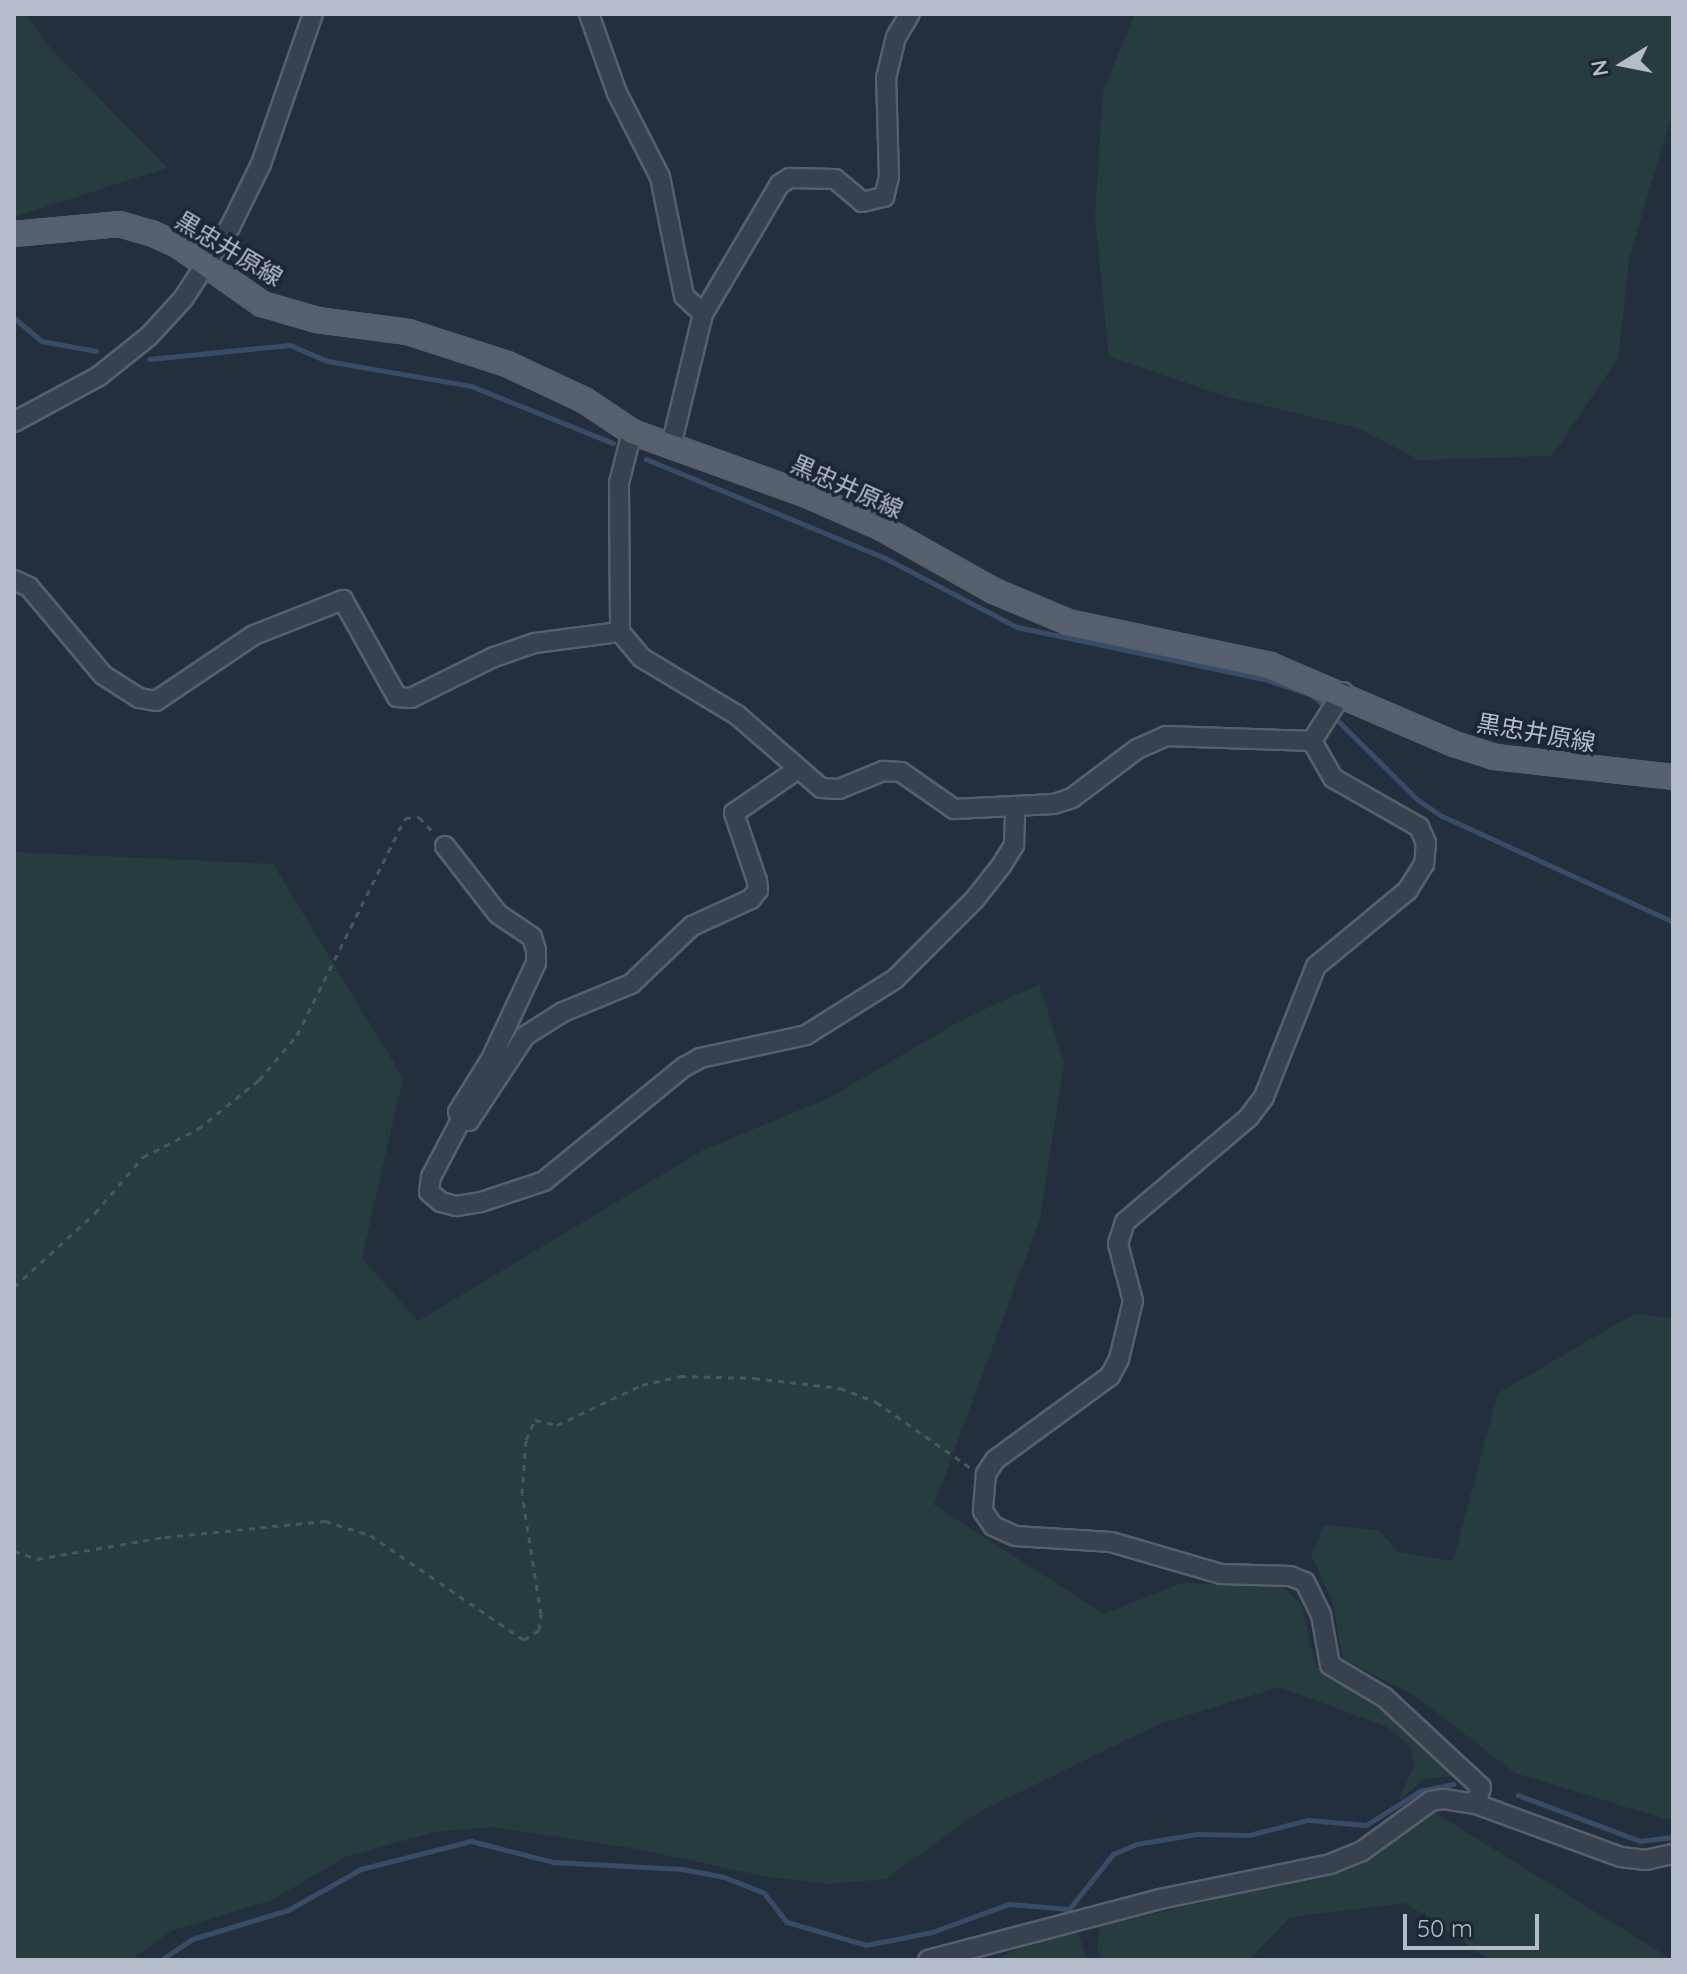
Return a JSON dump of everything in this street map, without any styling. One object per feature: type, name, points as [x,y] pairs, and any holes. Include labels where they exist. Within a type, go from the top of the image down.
[{"type":"main road","name":"黒忠井原線","points":[[14,234],[119,224],[178,245],[262,304],[317,320],[408,332],[507,364],[584,400],[632,432],[880,527],[994,591],[1068,622],[1270,665],[1335,705],[1495,757],[1673,777]]},
{"type":"street","points":[[14,422],[99,376],[149,336],[204,265],[261,164],[313,14]]},
{"type":"street","points":[[589,14],[617,93],[660,177],[684,296],[703,314]]},
{"type":"street","points":[[671,446],[703,314],[780,184],[790,178],[835,179],[862,202],[884,197],[889,177],[886,78],[896,37],[910,14]]},
{"type":"street","points":[[632,432],[619,483],[620,632],[642,658],[737,715],[795,771],[821,788],[839,789],[883,771],[901,772],[954,809],[1015,808],[1072,798],[1125,757],[1166,736],[1312,741]]},
{"type":"street","points":[[14,580],[29,587],[103,675],[139,698],[156,701],[254,635],[343,600],[397,697],[411,698],[494,657],[535,643],[620,632]]},
{"type":"street","points":[[1312,741],[1335,705]]},
{"type":"street","points":[[1312,741],[1333,778],[1419,827],[1426,843],[1424,864],[1408,890],[1316,966],[1264,1097],[1248,1118],[1125,1222],[1118,1244],[1133,1301],[1110,1376],[995,1460],[986,1474],[983,1511],[993,1526],[1015,1536],[1111,1542],[1221,1574],[1290,1576],[1305,1582],[1321,1615],[1330,1665],[1384,1697],[1481,1787],[1476,1804]]},
{"type":"street","points":[[445,846],[498,914],[532,937],[536,950],[536,963],[491,1059],[458,1112],[469,1121],[497,1072],[542,1022],[631,984],[692,926],[751,899],[758,890],[757,881],[734,813],[795,771]]},
{"type":"street","points":[[463,1116],[431,1177],[429,1192],[441,1202],[456,1206],[481,1202],[544,1181],[700,1058],[806,1035],[895,979],[975,899],[1014,845],[1015,808]]},
{"type":"street","points":[[928,1960],[1160,1899],[1330,1864],[1362,1851],[1431,1801],[1476,1804],[1621,1857],[1646,1860],[1673,1854]]},
{"type":"path","points":[[14,1287],[95,1213],[143,1157],[198,1129],[259,1080],[297,1035],[405,818],[419,817],[445,846]]},
{"type":"path","points":[[14,1551],[37,1559],[165,1537],[325,1521],[370,1535],[524,1640],[539,1630],[541,1614],[522,1494],[526,1440],[535,1420],[557,1425],[642,1385],[680,1376],[754,1378],[840,1388],[876,1402],[960,1464],[986,1474]]},
{"type":"green space","points":[[14,14],[26,14],[45,42],[167,168],[14,217]]},
{"type":"green space","points":[[1135,14],[1673,14],[1673,111],[1630,255],[1618,358],[1552,456],[1419,460],[1358,428],[1228,397],[1109,357],[1095,216],[1103,91]]},
{"type":"green space","points":[[14,852],[273,864],[403,1078],[362,1258],[418,1321],[703,1150],[829,1098],[960,1021],[1039,984],[1064,1063],[1040,1219],[934,1505],[1104,1614],[1182,1583],[1283,1587],[1301,1604],[1316,1667],[1390,1715],[1454,1776],[1425,1779],[1399,1800],[1414,1765],[1410,1746],[1385,1726],[1279,1687],[1159,1724],[979,1812],[886,1879],[829,1884],[769,1877],[632,1848],[492,1827],[435,1832],[347,1856],[272,1900],[171,1931],[131,1960],[14,1960]]},
{"type":"green space","points":[[1634,1314],[1673,1318],[1673,1817],[1669,1820],[1515,1773],[1415,1696],[1343,1659],[1332,1600],[1311,1555],[1324,1525],[1378,1530],[1398,1552],[1453,1561],[1498,1393]]},
{"type":"green space","points":[[1434,1812],[1673,1960],[1490,1960],[1406,1903],[1290,1917],[1249,1960],[1103,1960],[1097,1949],[1100,1926],[1330,1873],[1363,1861]]},
{"type":"green space","points":[[1078,1933],[1087,1960],[997,1960],[1025,1944]]},
{"type":"waterway","points":[[14,318],[41,341],[96,351]]},
{"type":"waterway","points":[[149,359],[290,345],[327,361],[471,386],[613,443]]},
{"type":"waterway","points":[[646,459],[883,557],[1017,627],[1264,679],[1312,695],[1327,708]]},
{"type":"waterway","points":[[1333,716],[1418,800],[1442,816],[1673,922]]},
{"type":"waterway","points":[[161,1960],[192,1939],[288,1910],[361,1869],[471,1841],[553,1862],[682,1869],[724,1877],[764,1893],[787,1922],[866,1945],[932,1932],[1009,1904],[1069,1909],[1113,1854],[1136,1844],[1197,1834],[1249,1835],[1308,1820],[1366,1825],[1420,1791],[1453,1784]]},
{"type":"waterway","points":[[1518,1795],[1640,1841],[1673,1837]]}]
